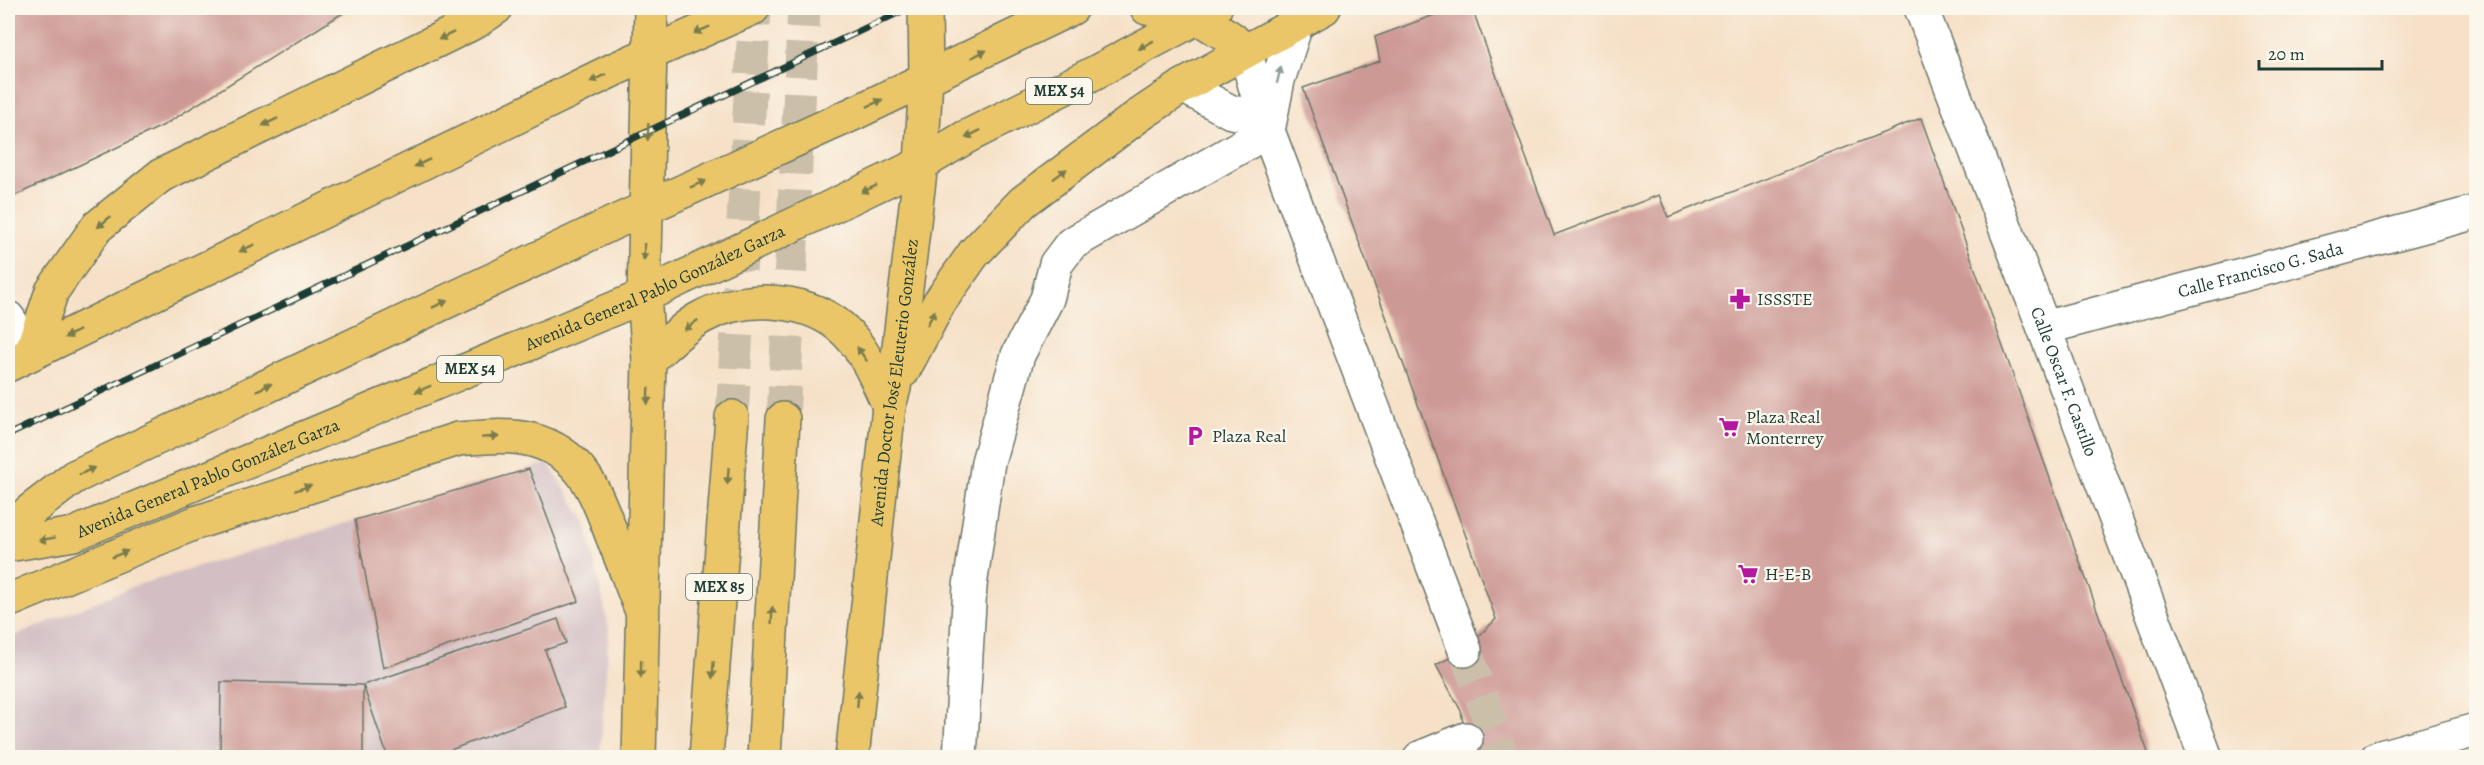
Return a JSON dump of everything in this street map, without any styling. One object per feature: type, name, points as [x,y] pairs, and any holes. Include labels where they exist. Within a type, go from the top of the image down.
[{"type":"main road","points":[[19,359],[52,291],[97,227],[160,176],[477,21],[496,8]]},
{"type":"main road","points":[[639,758],[649,360],[644,296],[651,8]]},
{"type":"main road","points":[[19,359],[650,52],[753,8]]},
{"type":"main road","name":"Avenida Doctor José Eleuterio González","points":[[852,758],[892,397],[921,164],[926,78],[925,8]]},
{"type":"main road","points":[[8,531],[74,477],[645,208],[856,112],[1072,8]]},
{"type":"main road","points":[[1147,8],[1206,12],[1245,51]]},
{"type":"main road","name":"Avenida General Pablo González Garza","points":[[8,545],[74,534],[644,296],[921,164],[966,138],[1094,74],[1206,12]]},
{"type":"main road","points":[[649,360],[702,317],[728,306],[759,302],[796,305],[822,316],[848,334],[892,397],[939,303],[974,253],[1015,210],[1138,116],[1304,12]]},
{"type":"main road","name":"MEX 85","points":[[706,758],[732,417]]},
{"type":"main road","name":"MEX 85","points":[[764,758],[783,419]]},
{"type":"main road","points":[[8,601],[195,523],[458,439],[500,436],[532,440],[556,450],[575,464],[593,487],[642,611]]},
{"type":"street","name":"Calle Oscar F. Castillo","points":[[1920,8],[2044,328],[2206,758]]},
{"type":"street","points":[[960,758],[970,586],[988,462],[1018,355],[1047,299],[1056,264],[1071,244],[1265,124],[1278,80],[1304,12]]},
{"type":"street","points":[[1245,51],[1265,124],[1465,650]]},
{"type":"street","points":[[1183,86],[1231,112],[1265,124]]},
{"type":"street","name":"Calle Francisco G. Sada","points":[[2044,328],[2476,212]]},
{"type":"street","points":[[8,318],[19,359]]},
{"type":"street","points":[[2377,758],[2476,730]]},
{"type":"street","points":[[1420,758],[1466,739]]},
{"type":"shaded area","points":[[548,463],[586,522],[609,629],[600,757],[8,758],[8,639],[134,586]]},
{"type":"building","points":[[8,8],[351,8],[164,125],[8,199]]},
{"type":"building","name":"Plaza Real Monterrey","points":[[1453,8],[1472,8],[1554,235],[1659,195],[1668,217],[1921,118],[2150,758],[1466,758],[1466,739],[1461,711],[1436,665],[1465,650],[1496,619],[1303,88],[1380,61],[1375,37]]},
{"type":"building","points":[[529,469],[579,601],[383,668],[355,520]]},
{"type":"building","points":[[558,619],[566,643],[545,650],[565,707],[429,758],[388,758],[363,685]]},
{"type":"building","points":[[221,682],[363,685],[363,758],[220,758]]},
{"type":"tunnel","points":[[732,417],[755,8]]},
{"type":"tunnel","points":[[783,419],[804,8]]},
{"type":"tunnel","points":[[1465,650],[1503,758]]},
{"type":"railway","points":[[8,435],[908,8]]},
{"type":"place","name":"ISSSTE","points":[[1740,299]]},
{"type":"place","name":"Plaza Real Monterrey","points":[[1729,427]]},
{"type":"place","name":"Plaza Real","points":[[1195,436]]},
{"type":"place","name":"H-E-B","points":[[1748,574]]}]
